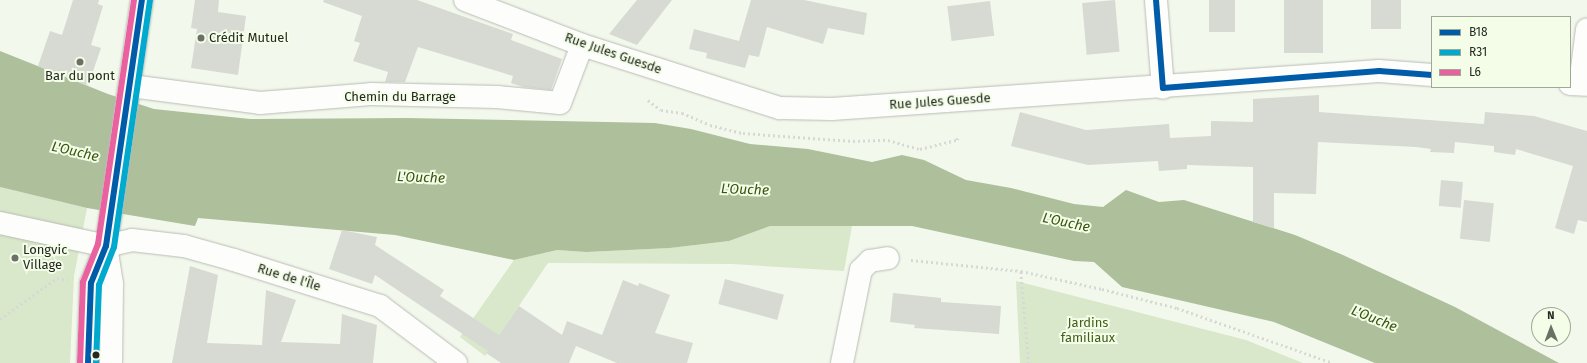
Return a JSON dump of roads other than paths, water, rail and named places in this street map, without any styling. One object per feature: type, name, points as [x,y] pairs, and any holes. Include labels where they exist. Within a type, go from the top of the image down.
[{"type":"street","points":[[88,363],[91,283],[106,246],[131,86],[142,0]]},
{"type":"street","name":"Rue Jules Guesde","points":[[465,0],[528,22],[582,45],[780,108],[832,109],[1163,88],[1379,72],[1431,75]]},
{"type":"street","points":[[1156,0],[1163,88]]},
{"type":"street","points":[[1579,85],[1587,29]]},
{"type":"street","name":"Chemin du Barrage","points":[[131,86],[260,104],[371,94],[497,97],[560,104],[582,45]]},
{"type":"street","points":[[0,222],[106,246]]},
{"type":"street","name":"Rue de l'Île","points":[[106,246],[132,240],[184,246],[380,306],[456,363]]},
{"type":"street","points":[[106,246],[112,284],[111,363]]},
{"type":"street","points":[[842,363],[861,270],[870,261],[888,258]]},
{"type":"water","name":"L'Ouche","points":[[0,51],[108,94],[154,109],[250,119],[407,118],[655,123],[691,129],[750,144],[808,149],[872,162],[902,155],[924,160],[966,180],[1011,188],[1074,204],[1103,207],[1126,190],[1159,202],[1184,200],[1295,235],[1343,255],[1455,307],[1559,363],[1375,363],[1274,322],[1122,287],[1094,262],[1074,261],[912,226],[770,226],[729,241],[670,248],[586,252],[557,250],[514,260],[395,235],[198,218],[195,226],[87,208],[0,187]]},
{"type":"place","name":"Crédit Mutuel","points":[[201,38]]},
{"type":"place","name":"Bar du pont","points":[[80,62]]},
{"type":"place","name":"Longvic Village","points":[[15,258]]},
{"type":"park label","name":"Jardins familiaux","points":[[1088,332]]}]
